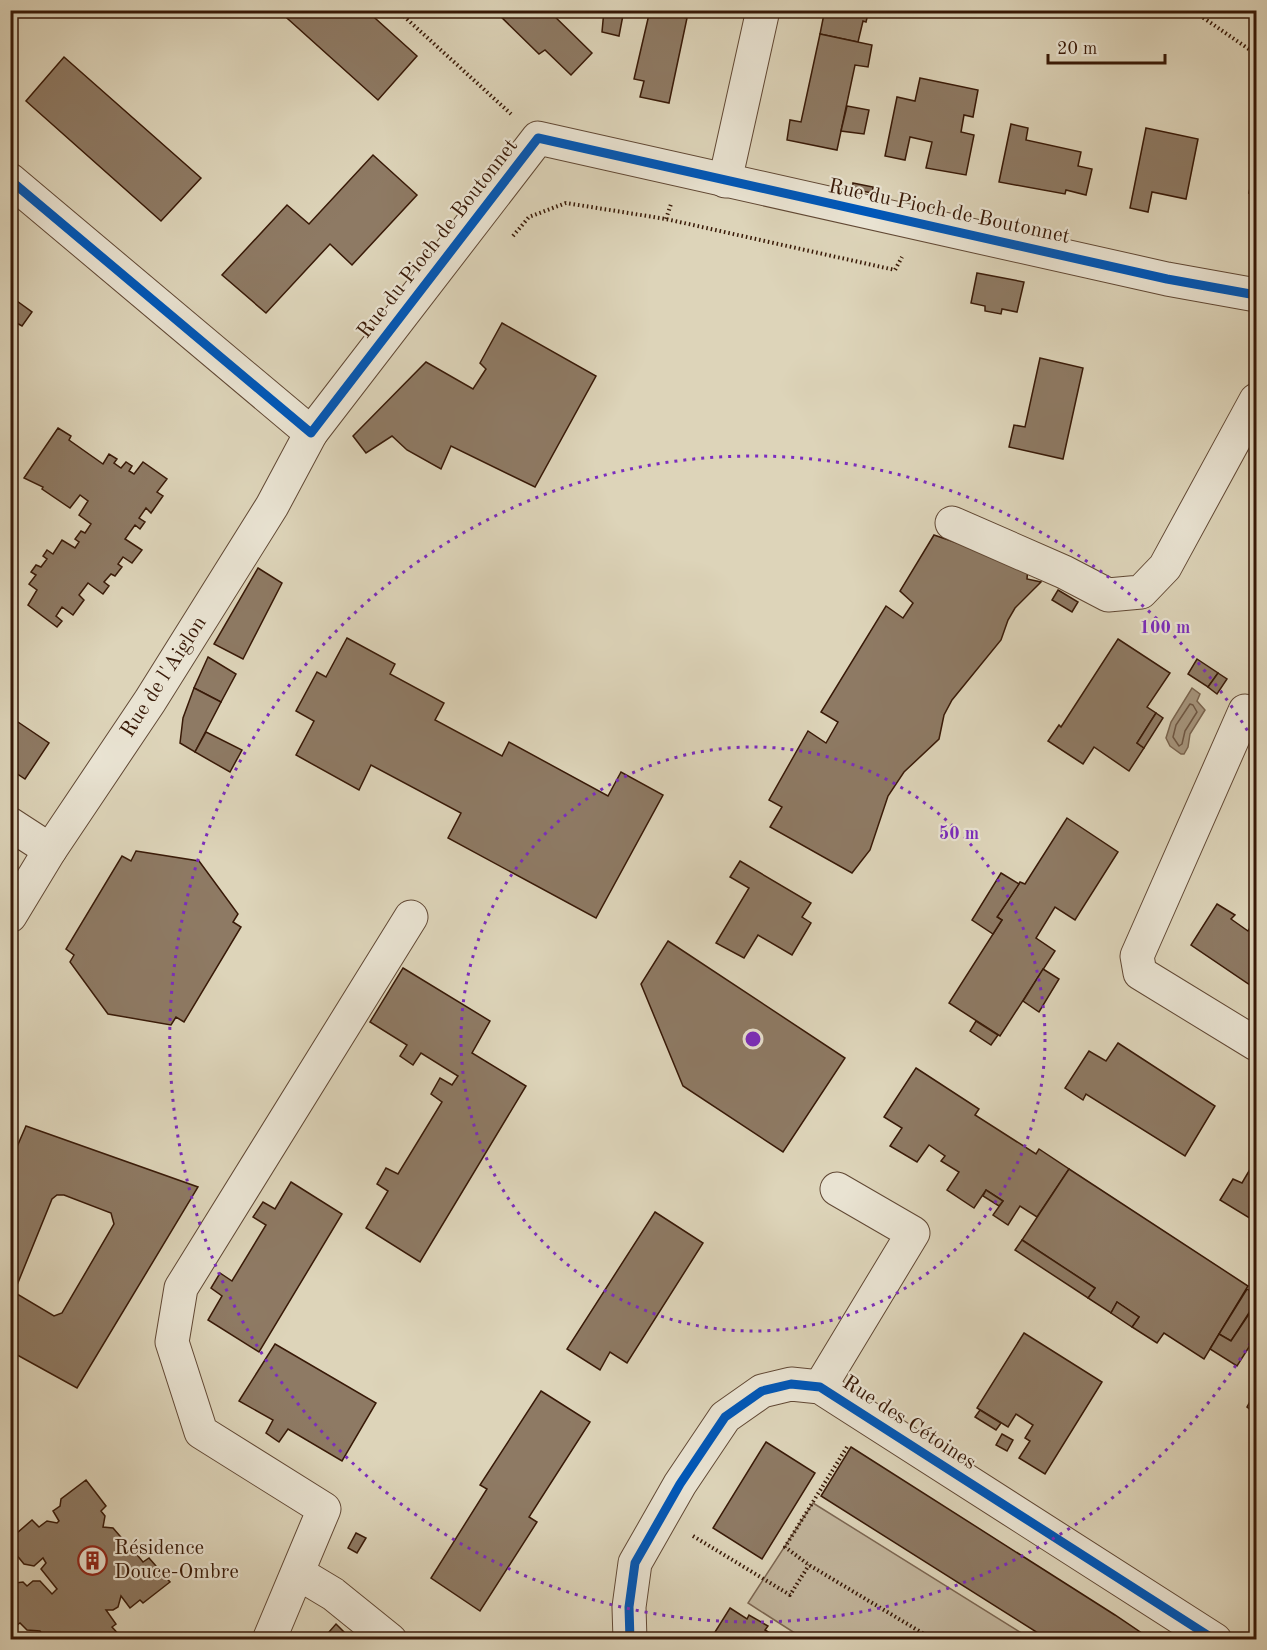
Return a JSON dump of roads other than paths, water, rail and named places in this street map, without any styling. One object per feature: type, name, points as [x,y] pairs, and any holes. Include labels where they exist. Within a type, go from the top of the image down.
[{"type":"street","points":[[725,181],[763,10]]},
{"type":"street","name":"Rue du Pioch de Boutonnet","points":[[311,433],[538,138],[1167,279],[1257,295]]},
{"type":"street","points":[[10,180],[311,433]]},
{"type":"street","points":[[952,523],[1064,572],[1108,595],[1141,592],[1165,567],[1257,400]]},
{"type":"street","name":"Rue de l'Aiglon","points":[[10,916],[50,850],[150,701],[260,526],[311,433]]},
{"type":"street","points":[[1245,711],[1137,956],[1140,973],[1257,1044]]},
{"type":"street","points":[[10,824],[50,850]]},
{"type":"street","points":[[269,1640],[324,1509],[201,1432],[172,1342],[181,1288],[411,917]]},
{"type":"street","points":[[820,1387],[913,1233],[837,1189]]},
{"type":"street","name":"Rue des Cétoines","points":[[630,1640],[629,1607],[635,1563],[661,1517],[725,1417],[762,1391],[791,1384],[820,1387],[1206,1637]]},
{"type":"street","points":[[298,1574],[333,1594],[390,1640]]},
{"type":"water","points":[[1192,688],[1200,694],[1197,701],[1205,710],[1190,734],[1188,747],[1184,754],[1181,754],[1170,746],[1166,738],[1171,722]]},
{"type":"place","name":"Résidence Douce-Ombre","points":[[93,1560]]}]
